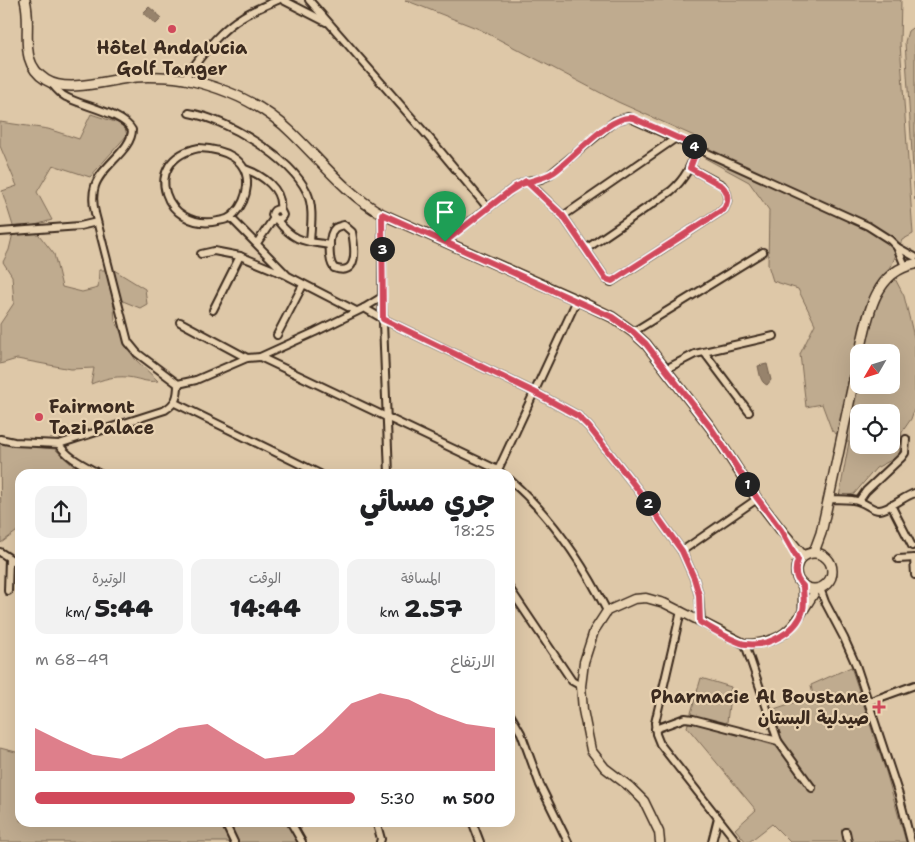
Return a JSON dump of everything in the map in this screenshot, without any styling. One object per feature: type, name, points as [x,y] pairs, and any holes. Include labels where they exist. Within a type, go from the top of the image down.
[{"type":"main road","points":[[25,0],[28,11],[26,42],[29,60],[38,73],[52,84],[75,86],[137,77],[184,79],[221,88],[241,97],[262,110],[291,132],[364,204],[382,214],[577,300],[612,317],[633,332],[646,344],[711,428],[757,498],[801,558]]},
{"type":"main road","points":[[862,344],[868,314],[876,292],[889,278],[905,266],[915,264]]},
{"type":"main road","points":[[818,553],[851,394]]},
{"type":"main road","points":[[801,558],[818,553]]},
{"type":"main road","points":[[801,558],[795,572],[799,582],[810,589],[818,589],[826,585],[832,574],[830,562],[818,553]]},
{"type":"street","points":[[184,79],[206,50],[232,24],[242,17],[278,0]]},
{"type":"street","points":[[283,0],[330,24]]},
{"type":"street","points":[[309,0],[488,208]]},
{"type":"street","points":[[52,84],[66,98],[93,106],[127,123],[132,130],[129,141],[105,168],[94,187],[93,204],[128,342],[137,353],[178,384],[196,380],[247,358],[260,356],[364,308],[382,296]]},
{"type":"street","points":[[189,113],[203,115],[217,121],[263,146],[286,166],[301,182],[311,205],[310,242]]},
{"type":"street","points":[[445,242],[515,187],[526,181],[540,179],[556,170],[619,118],[633,118],[868,226],[890,240],[897,247],[915,257]]},
{"type":"street","points":[[563,216],[676,138]]},
{"type":"street","points":[[586,249],[682,182],[698,147]]},
{"type":"street","points":[[245,169],[246,192],[238,210],[231,218],[211,223],[202,222],[179,213],[168,201],[165,193],[164,178],[171,162],[182,153],[200,148],[220,150],[236,158],[245,169],[261,176],[274,189],[281,202],[280,209],[283,215],[276,219],[257,243]]},
{"type":"street","points":[[526,181],[563,216],[606,279],[612,281],[724,209],[728,199],[726,189],[690,168]]},
{"type":"street","points":[[382,214],[382,296],[390,469]]},
{"type":"street","points":[[231,218],[286,275]]},
{"type":"street","points":[[276,219],[289,234],[298,239],[330,245]]},
{"type":"street","points":[[0,232],[80,226],[97,222]]},
{"type":"street","points":[[344,225],[350,229],[353,237],[354,261],[351,266],[344,270],[334,268],[330,262],[330,245],[334,229],[344,225]]},
{"type":"street","points":[[897,247],[905,266]]},
{"type":"street","points":[[201,254],[214,252],[240,256],[286,275],[356,311]]},
{"type":"street","points":[[633,332],[763,252]]},
{"type":"street","points":[[213,310],[240,256]]},
{"type":"street","points":[[277,335],[303,285]]},
{"type":"street","points":[[501,469],[534,392],[577,300]]},
{"type":"street","points":[[364,308],[534,392],[578,416],[589,427],[639,491],[682,551],[699,595],[700,622]]},
{"type":"street","points":[[180,322],[247,358]]},
{"type":"street","points":[[666,369],[695,354],[774,336]]},
{"type":"street","points":[[704,352],[749,412]]},
{"type":"street","points":[[260,356],[494,469]]},
{"type":"street","points":[[0,439],[14,442],[59,444],[165,410],[175,403],[178,384]]},
{"type":"street","points":[[175,403],[310,469]]},
{"type":"street","points":[[859,501],[866,491],[902,457],[905,453],[906,439]]},
{"type":"street","points":[[59,444],[62,450],[91,469]]},
{"type":"street","points":[[515,485],[539,509],[561,536],[592,580],[607,611]]},
{"type":"street","points":[[828,499],[859,501],[879,510],[915,493]]},
{"type":"street","points":[[682,551],[757,498]]},
{"type":"street","points":[[892,505],[912,546]]},
{"type":"street","points":[[0,552],[15,562]]},
{"type":"street","points":[[898,559],[914,558],[915,575]]},
{"type":"street","points":[[8,591],[9,559]]},
{"type":"street","points":[[803,586],[803,609]]},
{"type":"street","points":[[660,842],[659,832],[644,801],[630,787],[605,768],[591,750],[583,710],[581,686],[584,662],[594,631],[607,611],[634,599],[646,598],[656,599],[745,644],[758,644],[776,639],[793,626],[818,589],[856,665],[899,795],[911,842]]},
{"type":"street","points":[[515,596],[572,681],[581,686]]},
{"type":"street","points":[[681,611],[655,729],[660,744],[738,842]]},
{"type":"street","points":[[745,644],[778,741],[812,788]]},
{"type":"street","points":[[868,702],[915,685]]},
{"type":"street","points":[[655,729],[685,718],[778,741]]},
{"type":"street","points":[[515,723],[521,733],[540,785],[568,842]]},
{"type":"street","points":[[712,842],[718,818]]},
{"type":"street","points":[[227,827],[234,842]]},
{"type":"street","points":[[293,827],[302,842]]},
{"type":"street","points":[[377,827],[380,842]]},
{"type":"street","points":[[474,827],[480,842]]},
{"type":"street","points":[[846,832],[848,842]]},
{"type":"shaded area","points":[[405,0],[901,0],[900,43],[913,234],[902,240],[890,269],[904,296],[915,341],[915,407],[911,419],[902,432],[900,448],[900,404],[850,404],[850,454],[899,454],[899,456],[876,468],[854,494],[839,497],[849,442],[832,431],[822,404],[806,407],[800,354],[815,324],[798,289],[773,281],[768,265],[769,210],[749,182],[703,157],[703,140],[618,102],[479,29]]},
{"type":"shaded area","points":[[149,7],[162,18],[156,24],[143,13]]},
{"type":"shaded area","points":[[915,26],[915,200],[905,42],[908,31]]},
{"type":"shaded area","points":[[91,114],[124,125],[127,135],[90,177],[53,165],[37,192],[52,220],[32,226],[54,254],[62,287],[82,292],[98,288],[99,270],[114,270],[145,289],[147,304],[140,308],[113,297],[115,321],[135,359],[158,381],[117,377],[91,384],[94,368],[71,369],[17,359],[0,364],[0,324],[14,303],[12,276],[3,262],[9,250],[14,229],[2,191],[17,186],[0,146],[0,122],[48,129],[79,139]]},
{"type":"shaded area","points":[[767,364],[771,380],[767,385],[762,380],[758,366]]},
{"type":"shaded area","points":[[0,443],[55,449],[72,465],[80,469],[15,469],[15,533],[1,543]]},
{"type":"shaded area","points":[[851,667],[886,772],[906,842],[790,842],[772,824],[749,842],[746,842],[735,829],[756,810],[687,727],[701,678],[731,687],[726,731],[779,747],[771,710],[813,696],[811,685]]},
{"type":"shaded area","points":[[0,748],[15,752],[15,827],[302,827],[296,842],[0,842]]},
{"type":"place","name":"Hôtel Andalucia Golf Tanger","points":[[172,29]]},
{"type":"place","name":"Fairmont Tazi Palace","points":[[39,417]]},
{"type":"place","name":"Pharmacie Al Boustane صيدلية البستان","points":[[879,707]]},
{"type":"route","points":[[445,242],[507,193],[515,187],[526,181],[563,216],[606,279],[611,282],[724,209],[728,199],[726,189],[690,168],[698,147],[633,118],[619,118],[548,176],[526,181],[515,187],[445,242],[382,214],[383,319],[534,392],[578,416],[589,427],[639,491],[682,551],[699,595],[700,622],[745,644],[768,642],[789,630],[797,622],[803,609],[803,586],[796,577],[795,572],[798,560],[781,530],[757,498],[711,428],[646,344],[612,317],[445,242]]}]
